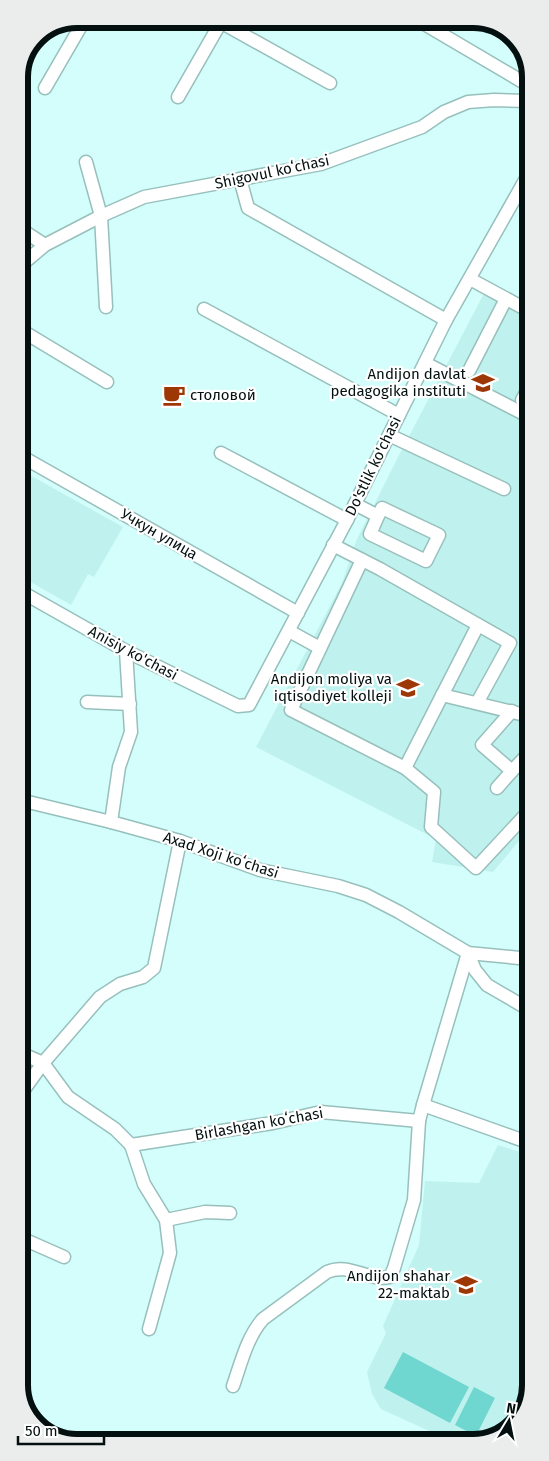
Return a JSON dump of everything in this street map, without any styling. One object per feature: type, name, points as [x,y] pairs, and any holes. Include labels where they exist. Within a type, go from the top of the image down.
[{"type":"street","points":[[45,88],[80,28]]},
{"type":"street","points":[[178,97],[214,28]]},
{"type":"street","points":[[232,28],[330,83]]},
{"type":"street","points":[[431,28],[522,81]]},
{"type":"street","name":"Shigovul koʻchasi","points":[[28,259],[45,245],[101,216],[144,198],[321,164],[422,127],[444,112],[468,102],[494,100],[522,102]]},
{"type":"street","points":[[86,162],[101,216],[106,307]]},
{"type":"street","points":[[240,179],[248,208],[446,320]]},
{"type":"street","name":"Do'stlik ko'chasi","points":[[250,705],[346,520],[446,320],[522,186]]},
{"type":"street","points":[[28,234],[45,245]]},
{"type":"street","points":[[470,279],[522,307]]},
{"type":"street","points":[[469,371],[506,299]]},
{"type":"street","points":[[204,309],[399,415]]},
{"type":"street","points":[[28,334],[107,382]]},
{"type":"street","points":[[425,363],[522,413]]},
{"type":"street","points":[[389,435],[504,489]]},
{"type":"street","points":[[221,453],[346,520]]},
{"type":"street","name":"Учкун улица","points":[[28,460],[298,613]]},
{"type":"street","points":[[354,504],[378,516]]},
{"type":"street","points":[[382,508],[439,535],[426,561],[370,534],[378,516],[382,508]]},
{"type":"street","points":[[333,545],[510,643],[478,703]]},
{"type":"street","points":[[362,560],[291,710],[404,768],[434,792],[432,827],[476,868],[522,819]]},
{"type":"street","name":"Anisiy ko'chasi","points":[[28,596],[126,651],[238,706],[245,707],[250,705]]},
{"type":"street","points":[[404,768],[478,625]]},
{"type":"street","points":[[289,631],[320,648]]},
{"type":"street","points":[[111,822],[119,767],[131,732],[126,651]]},
{"type":"street","points":[[442,695],[522,714]]},
{"type":"street","points":[[87,702],[130,704]]},
{"type":"street","points":[[512,712],[482,745],[512,772]]},
{"type":"street","points":[[497,788],[522,761]]},
{"type":"street","name":"Axad Xoji koʻchasi","points":[[28,802],[180,841],[260,870],[338,886],[366,895],[399,912],[468,953]]},
{"type":"street","points":[[28,1083],[42,1063],[100,997],[120,984],[143,977],[154,968],[180,841]]},
{"type":"street","points":[[468,953],[522,958]]},
{"type":"street","points":[[468,953],[475,970],[487,985],[522,1005]]},
{"type":"street","points":[[232,1386],[250,1337],[256,1327],[327,1272],[335,1268],[380,1279],[390,1277],[414,1200],[419,1121],[468,953]]},
{"type":"street","points":[[28,1057],[42,1063],[68,1097],[115,1129],[131,1145],[144,1184],[166,1220],[170,1253],[149,1329]]},
{"type":"street","points":[[423,1105],[522,1140]]},
{"type":"street","name":"Birlashgan koʻchasi","points":[[131,1145],[273,1124],[321,1112],[419,1121]]},
{"type":"street","points":[[166,1220],[205,1212],[230,1213]]},
{"type":"street","points":[[28,1241],[64,1257]]},
{"type":"shaded area","name":"Andijon moliya va iqtisodiyet kolleji","points":[[489,284],[522,302],[522,837],[493,872],[432,862],[436,839],[256,747],[342,583],[357,539]]},
{"type":"shaded area","points":[[28,474],[123,527],[94,577],[88,574],[71,605],[28,581]]},
{"type":"shaded area","name":"Andijon shahar 22-maktab","points":[[498,1145],[522,1152],[521,1394],[511,1414],[505,1421],[494,1428],[472,1434],[436,1434],[381,1409],[372,1394],[367,1372],[386,1333],[383,1326],[419,1245],[425,1181],[479,1183]]},
{"type":"shaded area","points":[[403,1352],[469,1387],[450,1423],[384,1388]]},
{"type":"shaded area","points":[[474,1387],[495,1398],[477,1433],[472,1434],[455,1425]]},
{"type":"place","name":"Andijon davlat pedagogika instituti","points":[[483,383]]},
{"type":"place","name":"столовой","points":[[174,395]]},
{"type":"place","name":"Andijon moliya va iqtisodiyet kolleji","points":[[408,688]]},
{"type":"place","name":"Andijon shahar 22-maktab","points":[[466,1285]]}]
